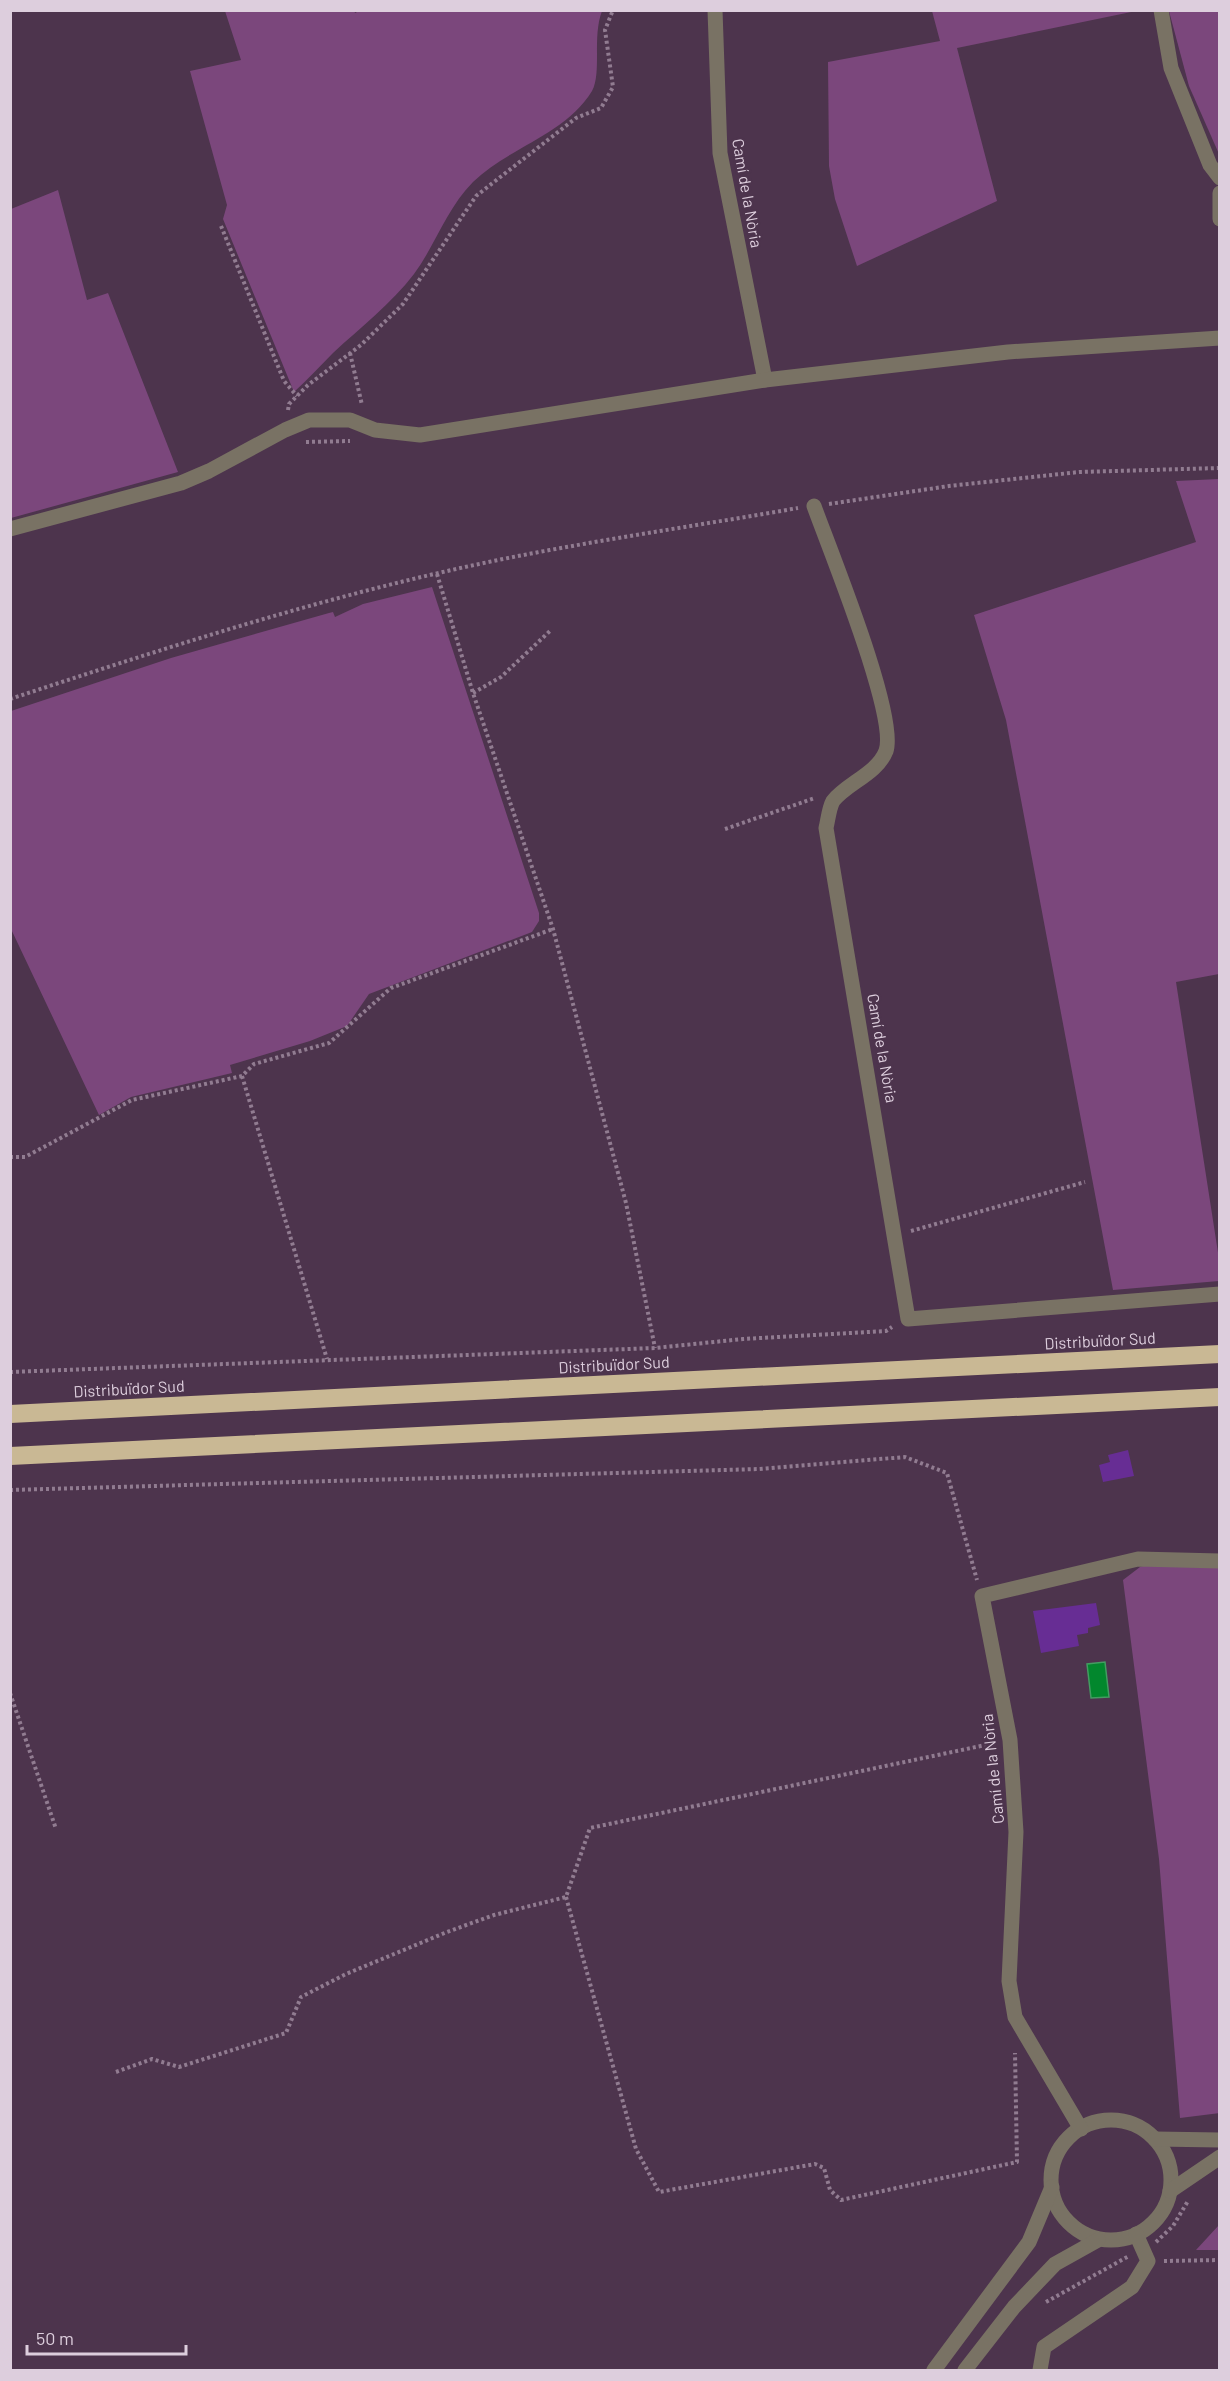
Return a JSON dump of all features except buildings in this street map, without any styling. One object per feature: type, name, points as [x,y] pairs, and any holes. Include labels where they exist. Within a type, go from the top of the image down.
[{"type":"highway","name":"Distribuïdor Sud","points":[[10,1414],[1220,1354]]},
{"type":"highway","points":[[10,1456],[1220,1397]]},
{"type":"street","name":"Camí de la Nòria","points":[[715,10],[720,153],[765,380]]},
{"type":"street","points":[[1161,10],[1171,68],[1210,165],[1220,178]]},
{"type":"street","points":[[1220,193],[1220,219]]},
{"type":"street","points":[[10,529],[181,483],[309,420],[350,420],[375,430],[420,435],[765,380],[1008,352],[1220,338]]},
{"type":"street","name":"Camí de la Nòria","points":[[814,506],[868,655],[886,727],[886,750],[870,770],[832,802],[826,828],[896,1234],[908,1318]]},
{"type":"street","points":[[908,1318],[1220,1294]]},
{"type":"street","points":[[982,1596],[1138,1559],[1220,1561]]},
{"type":"street","name":"Camí de la Nòria","points":[[982,1596],[1010,1740],[1016,1832],[1009,1981],[1015,2017],[1081,2129]]},
{"type":"street","points":[[1117,2120],[1138,2126],[1155,2139],[1164,2151],[1171,2171],[1170,2191],[1160,2216],[1145,2230],[1118,2241],[1098,2240],[1074,2229],[1066,2222],[1055,2204],[1050,2178],[1055,2155],[1067,2138],[1089,2124],[1117,2120]]},
{"type":"street","points":[[1155,2139],[1220,2140]]},
{"type":"street","points":[[1170,2191],[1220,2157]]},
{"type":"street","points":[[934,2370],[1029,2242],[1052,2187]]},
{"type":"street","points":[[1040,2370],[1044,2347],[1132,2287],[1148,2261],[1136,2234]]},
{"type":"street","points":[[965,2370],[1014,2307],[1055,2264],[1098,2240]]},
{"type":"path","points":[[285,430],[290,404],[404,304],[476,196],[576,118],[601,108],[613,87],[605,30],[613,10]]},
{"type":"path","points":[[221,226],[284,381],[297,396]]},
{"type":"path","points":[[350,353],[363,411],[362,424]]},
{"type":"path","points":[[10,699],[237,625],[507,558],[814,506],[949,486],[1079,472],[1220,468]]},
{"type":"path","points":[[437,574],[473,693],[553,929],[626,1203],[655,1348]]},
{"type":"path","points":[[473,693],[501,677],[551,630]]},
{"type":"path","points":[[724,829],[822,795]]},
{"type":"path","points":[[10,1157],[25,1157],[132,1100],[242,1076],[254,1064],[329,1043],[391,988],[553,929]]},
{"type":"path","points":[[242,1076],[327,1359]]},
{"type":"path","points":[[896,1234],[1085,1182]]},
{"type":"path","points":[[10,1372],[327,1359],[449,1358],[509,1352],[655,1348],[743,1339],[886,1331],[908,1318]]},
{"type":"path","points":[[10,1490],[759,1470],[905,1457],[947,1473],[982,1596]]},
{"type":"path","points":[[10,1693],[56,1829]]},
{"type":"path","points":[[1010,1740],[590,1828],[566,1897],[636,2149],[659,2192],[814,2164],[824,2168],[830,2190],[841,2200],[1017,2162],[1015,2050]]},
{"type":"path","points":[[116,2072],[152,2059],[179,2067],[286,2033],[301,1997],[346,1974],[485,1918],[566,1897]]},
{"type":"path","points":[[1156,2242],[1173,2226],[1190,2198]]},
{"type":"path","points":[[1039,2306],[1121,2260]]},
{"type":"path","points":[[1148,2261],[1220,2260]]},
{"type":"shaded area","points":[[354,10],[355,13],[361,10],[602,11],[599,21],[595,83],[581,106],[567,119],[503,159],[473,182],[456,203],[422,262],[405,285],[294,392],[223,219],[227,205],[190,71],[241,60],[225,11]]},
{"type":"shaded area","points":[[932,11],[1136,11],[957,48],[997,201],[857,266],[835,199],[829,166],[828,62],[940,41]]},
{"type":"shaded area","points":[[1169,11],[1219,11],[1219,154],[1189,86]]},
{"type":"shaded area","points":[[58,190],[87,300],[108,293],[178,472],[11,518],[11,209]]},
{"type":"shaded area","points":[[1219,479],[1219,974],[1176,982],[1219,1259],[1219,1281],[1113,1290],[1006,720],[974,615],[1196,542],[1176,481]]},
{"type":"shaded area","points":[[432,587],[539,913],[539,921],[532,932],[369,994],[347,1026],[310,1041],[230,1065],[232,1073],[131,1097],[99,1115],[11,929],[11,711],[171,658],[333,612],[335,617],[363,604]]},
{"type":"shaded area","points":[[1150,1564],[1219,1568],[1220,2113],[1180,2118],[1159,1859],[1123,1580],[1140,1567]]},
{"type":"shaded area","points":[[1105,1662],[1109,1697],[1091,1698],[1087,1664]]},
{"type":"shaded area","points":[[1219,2225],[1219,2250],[1196,2250]]}]
